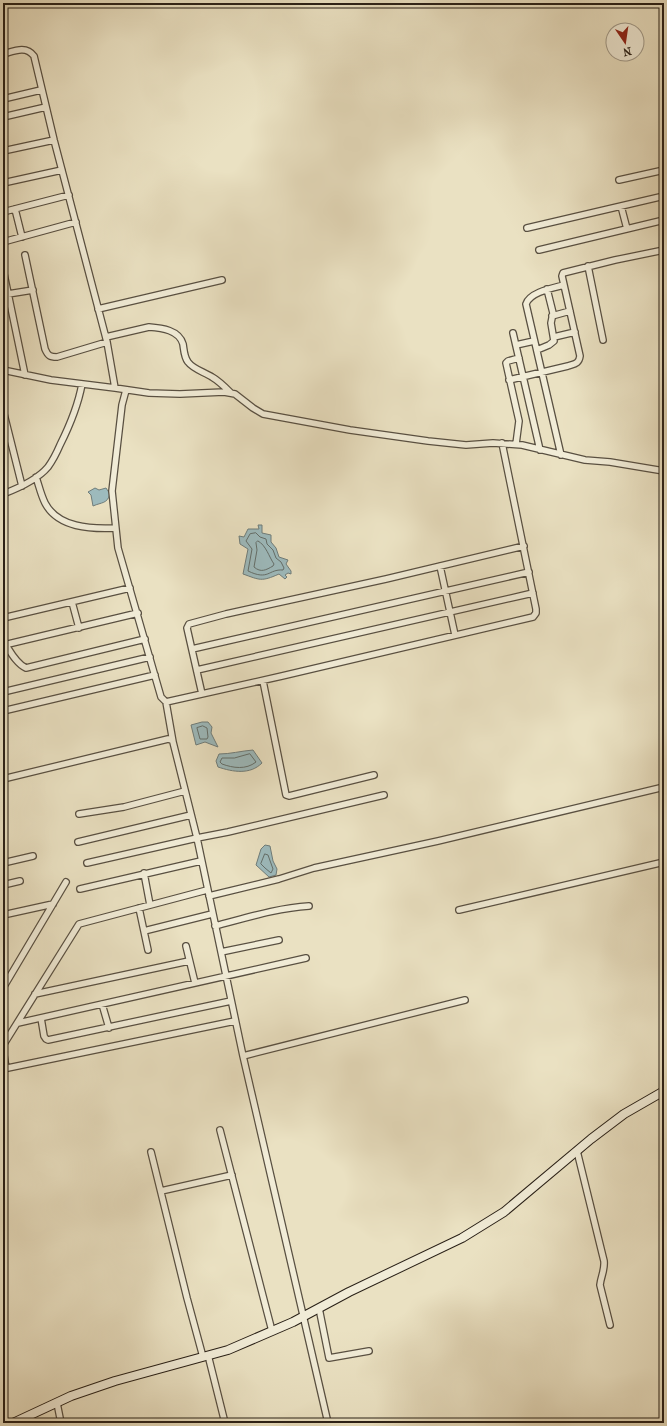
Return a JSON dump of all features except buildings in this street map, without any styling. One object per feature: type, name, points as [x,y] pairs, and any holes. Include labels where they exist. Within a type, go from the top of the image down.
[{"type":"street","points":[[3,54],[20,50],[30,51],[34,56],[41,90],[106,339],[115,388]]},
{"type":"street","points":[[3,99],[41,90]]},
{"type":"street","points":[[3,117],[46,107]]},
{"type":"street","points":[[3,151],[54,140]]},
{"type":"street","points":[[3,183],[62,170]]},
{"type":"street","points":[[619,180],[664,170]]},
{"type":"street","points":[[3,212],[69,195]]},
{"type":"street","points":[[527,228],[664,196]]},
{"type":"street","points":[[621,206],[626,229]]},
{"type":"street","points":[[15,209],[22,237]]},
{"type":"street","points":[[539,250],[664,220]]},
{"type":"street","points":[[3,242],[76,222]]},
{"type":"street","points":[[509,380],[577,363],[580,360],[562,276],[563,273],[588,266],[664,250]]},
{"type":"street","points":[[25,255],[45,350],[48,355],[57,357],[106,339],[149,327],[157,328],[174,332],[180,338],[188,362],[217,381],[231,393]]},
{"type":"street","points":[[588,266],[603,340]]},
{"type":"street","points":[[3,269],[25,375]]},
{"type":"street","points":[[98,309],[222,280]]},
{"type":"street","points":[[561,455],[526,304],[527,301],[542,291],[564,285]]},
{"type":"street","points":[[536,350],[554,342],[548,289]]},
{"type":"street","points":[[8,294],[33,290]]},
{"type":"street","points":[[552,316],[570,311]]},
{"type":"street","points":[[554,337],[575,332]]},
{"type":"street","points":[[513,333],[540,450]]},
{"type":"street","points":[[516,345],[534,341]]},
{"type":"street","points":[[516,444],[518,421],[506,363],[519,358]]},
{"type":"street","points":[[3,370],[25,375],[149,394],[231,393],[238,396],[253,408],[264,414],[350,430],[466,446],[502,443],[516,444],[585,460],[610,462],[664,471]]},
{"type":"street","points":[[3,494],[22,486],[36,477],[47,467],[67,432],[76,410],[82,384]]},
{"type":"street","points":[[126,390],[122,405],[112,491],[118,548],[161,697],[166,702],[173,742],[197,838],[235,1021],[328,1423]]},
{"type":"street","points":[[3,410],[22,486]]},
{"type":"street","points":[[166,702],[263,681],[533,617],[536,613],[536,609],[502,443]]},
{"type":"street","points":[[36,477],[45,503],[53,514],[64,521],[80,527],[96,529],[115,528]]},
{"type":"street","points":[[202,694],[187,628],[189,624],[226,614],[386,579],[524,546]]},
{"type":"street","points":[[440,566],[455,635]]},
{"type":"street","points":[[192,649],[529,572]]},
{"type":"street","points":[[3,618],[130,588]]},
{"type":"street","points":[[197,670],[533,593]]},
{"type":"street","points":[[72,602],[79,628]]},
{"type":"street","points":[[138,613],[5,645],[26,668],[145,639]]},
{"type":"street","points":[[3,692],[150,657]]},
{"type":"street","points":[[3,711],[155,675]]},
{"type":"street","points":[[263,681],[286,795],[289,796],[374,775]]},
{"type":"street","points":[[3,779],[168,739],[172,740],[173,742]]},
{"type":"street","points":[[209,896],[279,879],[314,868],[438,841],[664,787]]},
{"type":"street","points":[[79,814],[124,807],[185,791]]},
{"type":"street","points":[[87,863],[235,831],[384,795]]},
{"type":"street","points":[[78,842],[191,815]]},
{"type":"street","points":[[3,863],[33,856]]},
{"type":"street","points":[[80,889],[201,861]]},
{"type":"street","points":[[459,910],[664,862]]},
{"type":"street","points":[[144,873],[150,905]]},
{"type":"street","points":[[3,885],[20,880]]},
{"type":"street","points":[[5,986],[66,882]]},
{"type":"street","points":[[208,890],[79,924],[4,1044],[4,1069],[235,1021]]},
{"type":"street","points":[[3,915],[53,904]]},
{"type":"street","points":[[215,926],[271,911],[309,906]]},
{"type":"street","points":[[139,908],[148,950]]},
{"type":"street","points":[[144,931],[212,914]]},
{"type":"street","points":[[221,952],[279,940]]},
{"type":"street","points":[[186,946],[195,983]]},
{"type":"street","points":[[18,1023],[306,958]]},
{"type":"street","points":[[35,994],[190,961]]},
{"type":"street","points":[[3,976],[5,986]]},
{"type":"street","points":[[243,1056],[465,1000]]},
{"type":"street","points":[[41,1018],[44,1036],[46,1039],[109,1028],[231,1001]]},
{"type":"street","points":[[102,1004],[109,1028]]},
{"type":"street","points":[[13,1423],[71,1396],[115,1381],[228,1350],[293,1322],[356,1289],[462,1238],[504,1212],[624,1114],[664,1091]]},
{"type":"street","points":[[220,1130],[272,1331]]},
{"type":"street","points":[[577,1151],[604,1261],[605,1268],[600,1279],[600,1285],[610,1325]]},
{"type":"street","points":[[151,1152],[160,1191],[225,1423]]},
{"type":"street","points":[[160,1191],[232,1175]]},
{"type":"street","points":[[319,1308],[329,1358],[369,1351]]},
{"type":"street","points":[[57,1403],[61,1423]]},
{"type":"water","points":[[95,488],[99,490],[106,488],[110,494],[106,501],[93,506],[91,495],[88,492]]},
{"type":"water","points":[[258,525],[262,525],[262,533],[271,535],[271,542],[276,548],[279,557],[288,560],[286,564],[291,571],[291,574],[288,573],[285,575],[287,577],[285,579],[279,574],[261,579],[243,574],[248,549],[240,544],[239,536],[244,537],[248,529],[259,529]]},
{"type":"water","points":[[208,722],[212,727],[211,733],[218,747],[205,742],[196,745],[191,725]]},
{"type":"water","points":[[253,750],[262,763],[257,767],[247,771],[235,771],[218,767],[216,761],[219,754]]},
{"type":"water","points":[[265,845],[270,846],[273,861],[277,869],[276,875],[269,877],[256,865],[261,849]]}]
